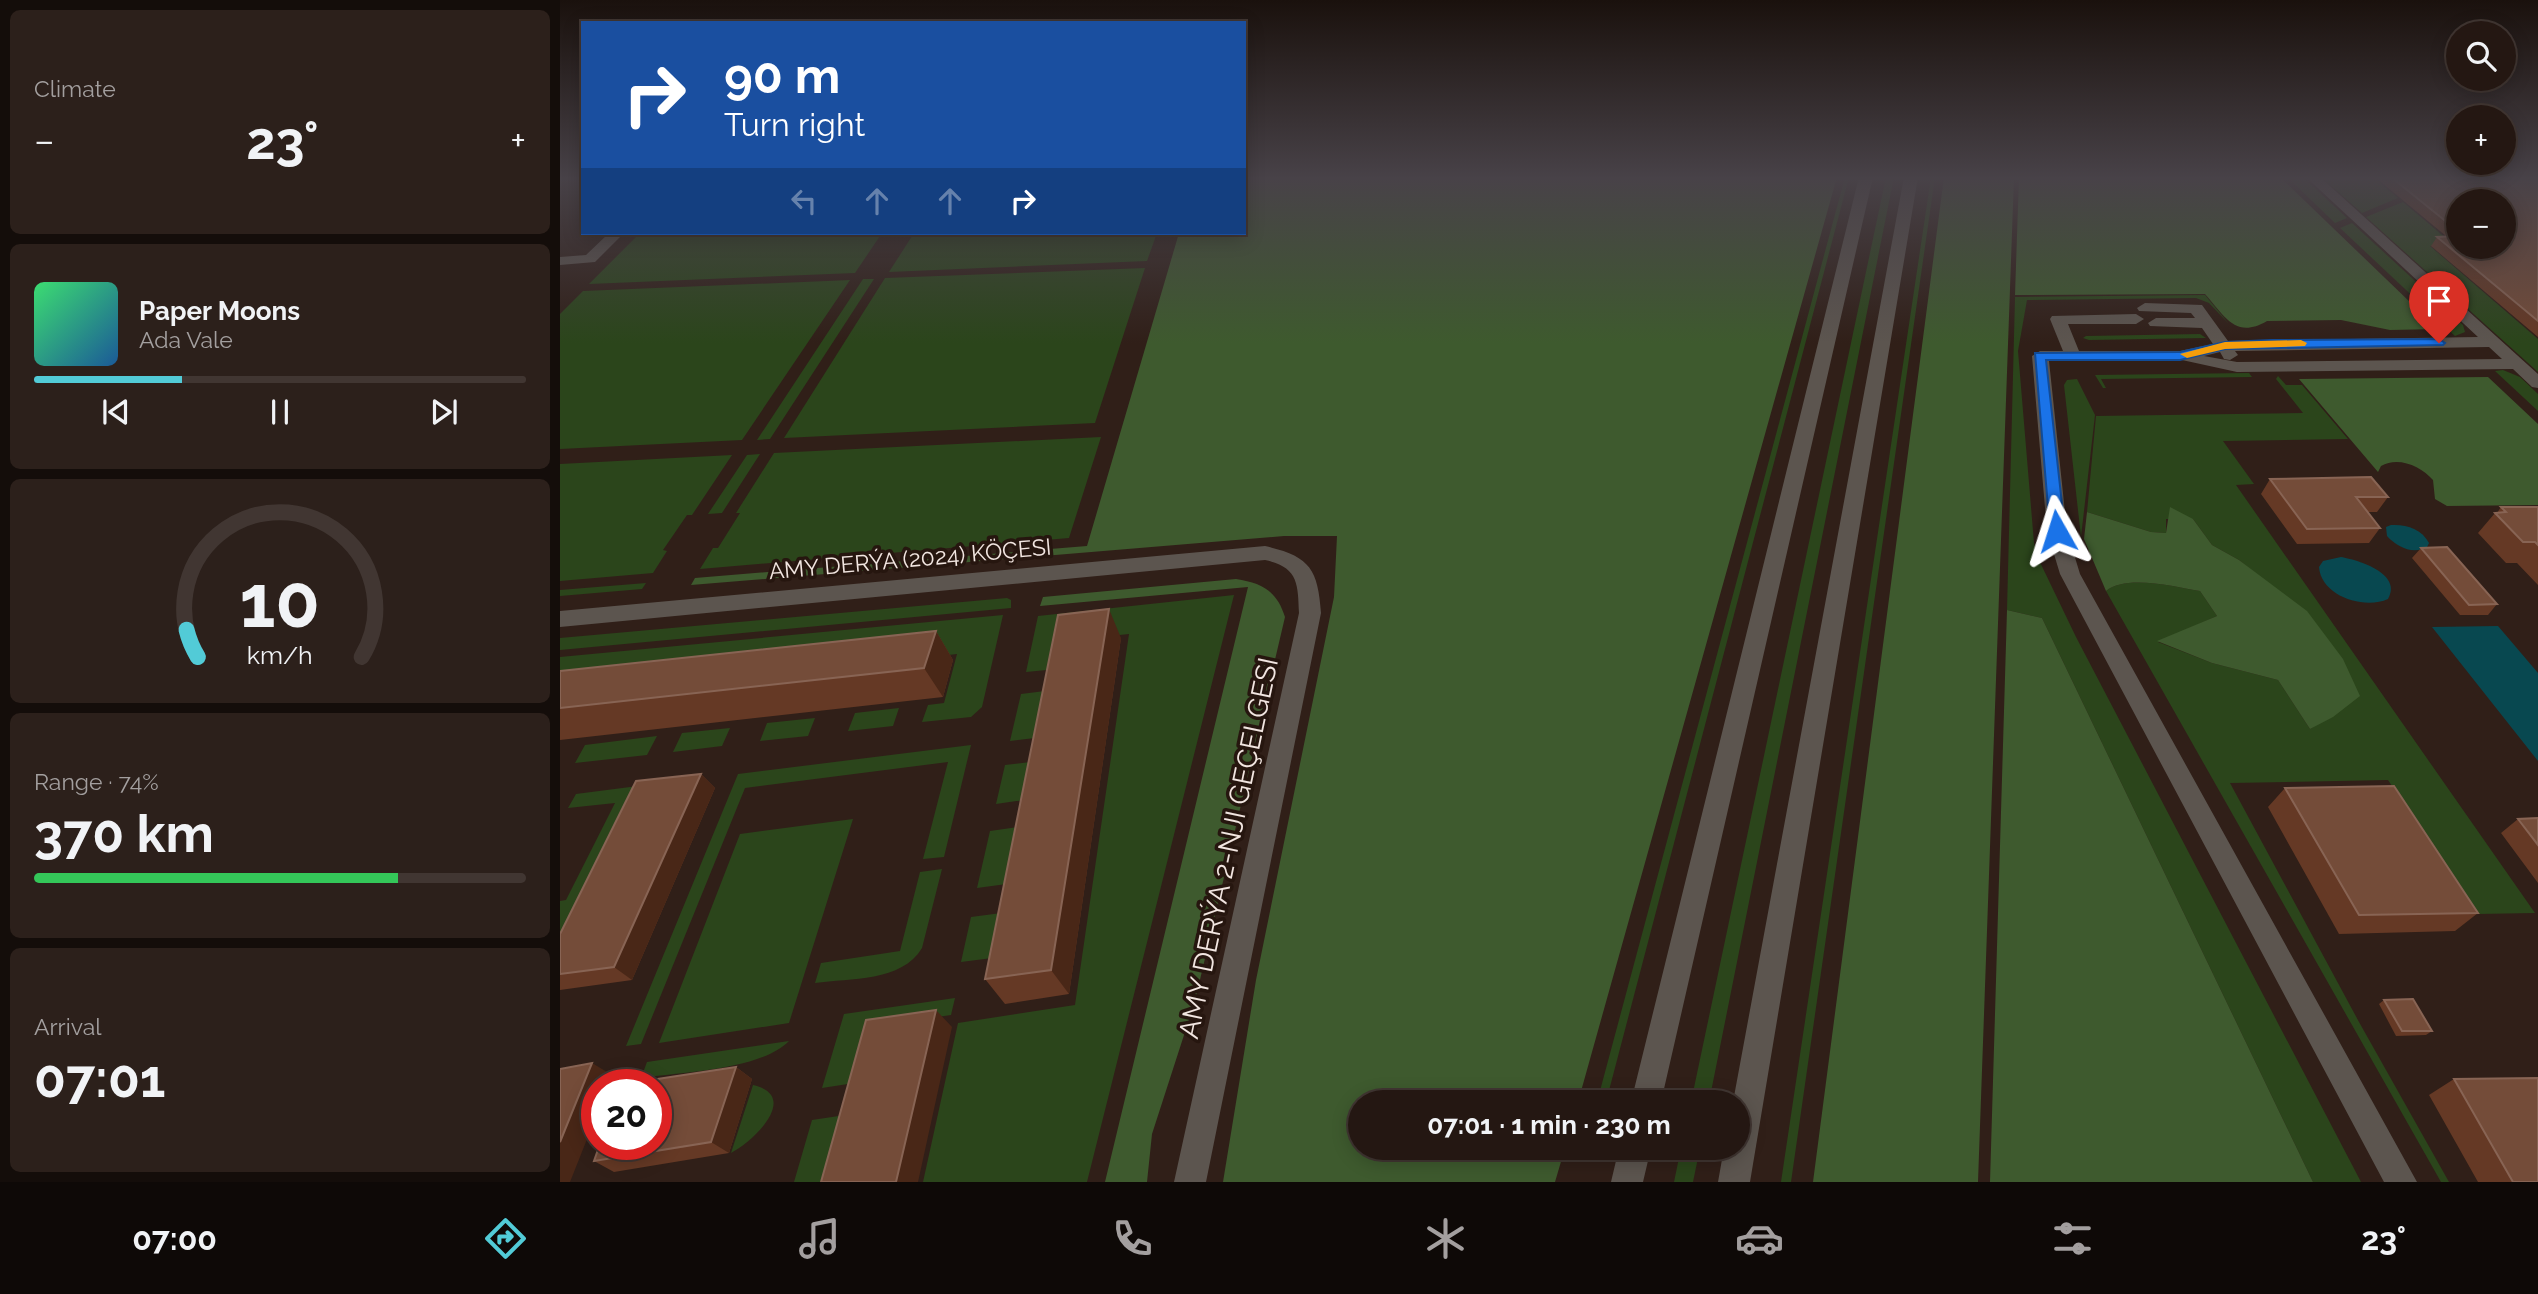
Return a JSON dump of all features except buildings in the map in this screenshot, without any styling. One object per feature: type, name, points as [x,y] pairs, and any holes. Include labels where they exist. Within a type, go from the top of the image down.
[{"type":"street","points":[[1649,1090],[1853,232]]},
{"type":"street","points":[[1734,1182],[1901,232]]},
{"type":"street","points":[[2373,232],[2538,383]]},
{"type":"street","points":[[560,261],[590,259],[615,235]]},
{"type":"street","points":[[2073,356],[2058,319],[2195,307],[2225,345],[2237,367]]},
{"type":"street","points":[[2156,323],[2207,323]]},
{"type":"street","points":[[2180,356],[2225,345],[2494,342]]},
{"type":"street","points":[[2402,1182],[2063,558],[2057,531],[2039,356],[2180,356],[2237,367],[2518,364]]},
{"type":"street","name":"AMY DERÝA (2024) KÖÇESI","points":[[560,619],[1265,553]]},
{"type":"street","name":"AMY DERÝA 2-NJI GEÇELGESI","points":[[1190,1182],[1310,613],[1309,580],[1299,565],[1284,556],[1265,553]]},
{"type":"street","points":[[1627,1182],[1632,1160]]},
{"type":"green space","points":[[1246,232],[1822,232],[1581,1090],[1348,1090],[1348,1160],[1561,1160],[1555,1182],[1223,1182],[1256,980],[1334,597],[1337,536],[1284,536],[691,585],[695,578],[1087,546],[1178,235],[1246,235]]},
{"type":"green space","points":[[1830,232],[1835,232],[1609,1090],[1600,1090]]},
{"type":"green space","points":[[1874,232],[1883,232],[1711,1090],[1694,1090]]},
{"type":"green space","points":[[1923,232],[1927,232],[1791,1182],[1781,1182]]},
{"type":"green space","points":[[1937,232],[2012,232],[1978,1182],[1813,1182]]},
{"type":"green space","points":[[2017,232],[2337,232],[2438,329],[2390,330],[2341,320],[2267,321],[2246,328],[2231,322],[2205,294],[2015,295]]},
{"type":"green space","points":[[2344,232],[2362,232],[2463,325],[2465,332],[2455,336]]},
{"type":"green space","points":[[2383,232],[2439,232],[2446,238],[2446,245],[2430,246],[2538,339],[2538,372]]},
{"type":"green space","points":[[638,235],[881,235],[855,273],[589,284]]},
{"type":"green space","points":[[913,235],[1156,235],[1147,261],[889,272]]},
{"type":"green space","points":[[1145,268],[1095,423],[784,438],[885,278]]},
{"type":"green space","points":[[863,279],[874,279],[770,439],[757,440]]},
{"type":"green space","points":[[850,280],[742,440],[560,449],[560,314],[583,291]]},
{"type":"green space","points":[[2205,295],[2229,324],[2209,303],[2196,298],[2027,300],[2018,351],[2034,543],[2037,556],[2076,637],[2361,1182],[2313,1182],[2042,618],[2007,610],[2015,297]]},
{"type":"green space","points":[[2200,334],[2206,338],[2083,338],[2086,336]]},
{"type":"green space","points":[[2503,370],[2520,377],[2538,394],[2538,411],[2495,371]]},
{"type":"green space","points":[[2249,373],[2252,377],[2101,379],[2106,388],[2103,388],[2095,375]]},
{"type":"green space","points":[[2278,376],[2286,385],[2302,385],[2348,439],[2223,441],[2254,484],[2236,485],[2535,913],[2477,914],[2388,780],[2230,783],[2449,1182],[2441,1182],[2106,591],[2115,586],[2138,582],[2200,591],[2217,616],[2158,642],[2212,663],[2278,680],[2310,729],[2359,696],[2260,577],[2239,560],[2212,545],[2193,519],[2166,519],[2166,533],[2151,532],[2087,512],[2096,416],[2303,413],[2276,379]]},
{"type":"green space","points":[[2488,377],[2538,424],[2538,505],[2447,506],[2435,499],[2433,480],[2416,467],[2395,462],[2381,466],[2378,472],[2299,379]]},
{"type":"green space","points":[[2077,379],[2095,415],[2081,537],[2064,385],[2067,380]]},
{"type":"green space","points":[[1101,437],[1069,538],[700,569],[713,548],[718,548],[740,513],[736,513],[774,453]]},
{"type":"green space","points":[[760,454],[722,513],[708,514],[747,455]]},
{"type":"green space","points":[[732,455],[692,515],[687,515],[663,550],[667,551],[653,573],[560,581],[560,464]]},
{"type":"green space","points":[[2170,507],[2193,519],[2212,545],[2239,560],[2307,611],[2343,659],[2360,696],[2333,717],[2310,729],[2278,680],[2212,663],[2157,641],[2217,616],[2200,591],[2138,582],[2115,586],[2106,591],[2084,539],[2087,512],[2151,532],[2166,533]]},
{"type":"green space","points":[[1236,579],[1254,583],[1267,590],[1278,601],[1285,617],[1195,1001],[1152,1134],[1147,1182],[1105,1182],[1248,587],[1040,606],[1043,597]]},
{"type":"green space","points":[[646,583],[642,589],[560,596],[560,590]]},
{"type":"green space","points":[[1234,595],[1087,1182],[923,1182],[958,1023],[1075,1005],[1129,634],[1063,641],[1057,669],[1026,672],[1038,616]]},
{"type":"green space","points":[[1007,598],[1011,600],[1011,608],[560,650],[560,638]]},
{"type":"green space","points":[[2007,610],[2042,618],[2313,1182],[1990,1182]]},
{"type":"green space","points":[[1003,615],[982,707],[971,717],[922,722],[928,705],[944,703],[957,654],[560,698],[560,657]]},
{"type":"green space","points":[[1053,690],[1043,737],[1010,741],[1021,694]]},
{"type":"green space","points":[[899,708],[893,726],[848,731],[855,713]]},
{"type":"green space","points":[[815,718],[808,736],[760,741],[767,723]]},
{"type":"green space","points":[[730,728],[722,746],[673,752],[682,733]]},
{"type":"green space","points":[[657,736],[647,755],[575,763],[585,745]]},
{"type":"green space","points":[[971,745],[944,857],[923,859],[948,762],[745,788],[641,1044],[626,1046],[738,774]]},
{"type":"green space","points":[[1039,761],[1031,799],[996,804],[1005,765]]},
{"type":"green space","points":[[638,786],[560,947],[560,901],[566,900],[615,803],[568,808],[576,794]]},
{"type":"green space","points":[[853,819],[789,1023],[659,1043],[740,834]]},
{"type":"green space","points":[[1026,826],[1014,883],[977,888],[990,831]]},
{"type":"green space","points":[[942,869],[922,948],[913,959],[889,973],[815,983],[821,963],[900,951],[920,872]]},
{"type":"green space","points":[[1009,912],[1000,957],[961,962],[971,917]]},
{"type":"green space","points":[[955,998],[951,1015],[876,1026],[861,1082],[822,1088],[844,1014]]},
{"type":"green space","points":[[789,1041],[760,1058],[720,1068],[672,1074],[672,1069],[644,1069],[647,1062]]},
{"type":"green space","points":[[753,1085],[767,1091],[773,1099],[773,1108],[760,1130],[731,1153]]},
{"type":"green space","points":[[852,1114],[833,1182],[794,1182],[812,1120]]},
{"type":"green space","points":[[1679,1160],[1698,1160],[1693,1182],[1674,1182]]},
{"type":"water","points":[[2402,525],[2418,531],[2429,543],[2427,547],[2411,550],[2396,543],[2387,536],[2386,527]]},
{"type":"water","points":[[2341,557],[2368,565],[2384,576],[2390,582],[2388,599],[2367,603],[2356,601],[2335,593],[2327,586],[2319,567],[2323,561]]},
{"type":"water","points":[[2498,626],[2538,673],[2538,761],[2432,627]]},
{"type":"slow traffic","points":[[2187,354],[2225,345],[2301,343]]},
{"type":"route","points":[[2057,531],[2039,356],[2180,356],[2225,345],[2439,343]]}]
